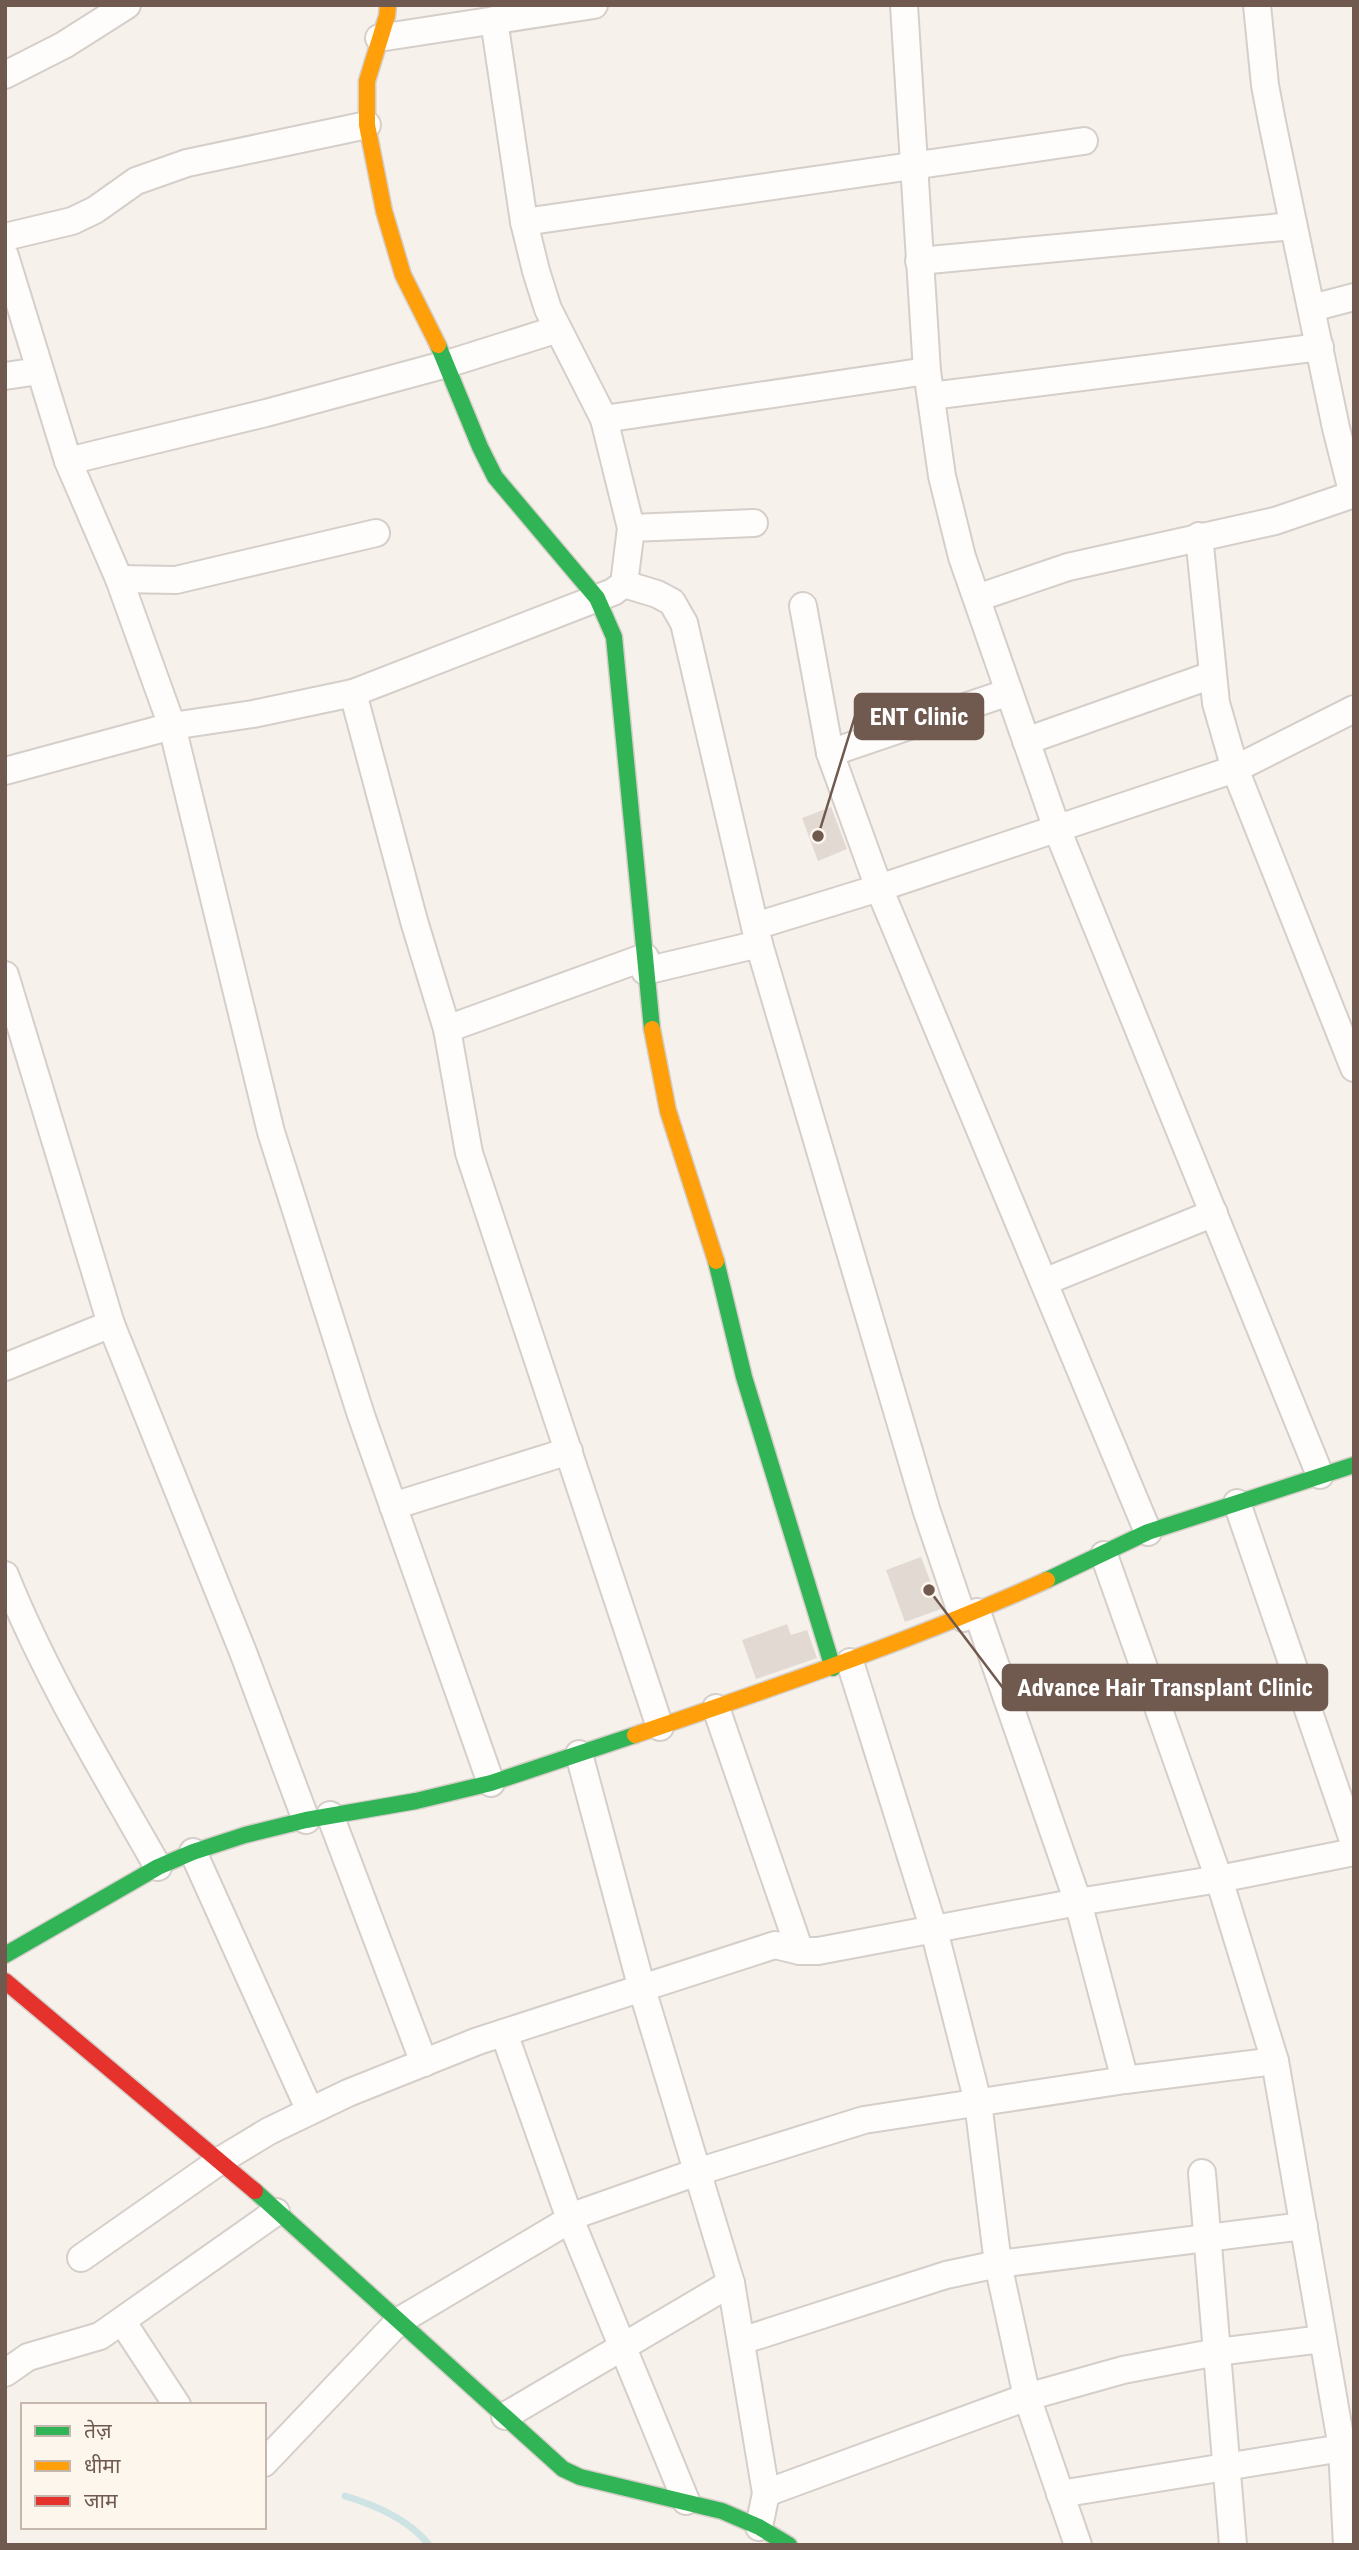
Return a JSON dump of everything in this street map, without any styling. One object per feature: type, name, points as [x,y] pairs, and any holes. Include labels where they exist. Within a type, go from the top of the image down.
[{"type":"street","points":[[5,75],[53,51],[127,5]]},
{"type":"street","points":[[388,5],[367,81],[367,125],[374,169],[393,244],[403,275],[447,363],[480,447],[495,477],[597,598],[614,637],[645,964],[654,1042],[668,1111],[710,1237],[744,1377],[934,1930],[978,2102],[998,2264],[1027,2397],[1078,2545]]},
{"type":"street","points":[[379,38],[594,5]]},
{"type":"street","points":[[904,5],[929,383],[942,476],[951,518],[1056,829],[1320,1475]]},
{"type":"street","points":[[978,598],[1068,567],[1275,521],[1353,495],[1336,428],[1265,85],[1256,5]]},
{"type":"street","points":[[5,771],[172,726],[253,714],[353,693],[613,592],[624,584],[631,528],[604,419],[548,309],[524,222],[495,20]]},
{"type":"street","points":[[5,237],[72,221],[95,211],[136,181],[160,171],[367,125]]},
{"type":"street","points":[[524,222],[1084,141]]},
{"type":"street","points":[[919,261],[1293,226]]},
{"type":"street","points":[[5,256],[68,461],[119,579],[172,726],[271,1132],[361,1415],[492,1783]]},
{"type":"street","points":[[1312,308],[1354,298]]},
{"type":"street","points":[[68,461],[266,413],[558,329]]},
{"type":"street","points":[[604,419],[929,383],[1320,348]]},
{"type":"street","points":[[5,376],[39,371]]},
{"type":"street","points":[[631,528],[754,523]]},
{"type":"street","points":[[119,579],[176,580],[376,533]]},
{"type":"street","points":[[1199,536],[1212,675],[1219,716],[1235,769],[1354,1068]]},
{"type":"street","points":[[624,584],[657,594],[672,602],[684,623],[757,935],[923,1499],[970,1615],[1078,1902],[1125,2080]]},
{"type":"street","points":[[803,606],[830,753],[879,888],[1148,1532]]},
{"type":"street","points":[[1026,741],[1212,675]]},
{"type":"street","points":[[830,753],[1009,692]]},
{"type":"street","points":[[353,693],[414,921],[447,1029],[469,1153],[660,1727]]},
{"type":"street","points":[[447,1029],[645,964],[757,935],[879,888],[1235,769],[1354,709]]},
{"type":"street","points":[[5,975],[111,1324],[243,1652],[318,1817],[424,2063]]},
{"type":"street","points":[[1044,1282],[1214,1213]]},
{"type":"street","points":[[5,1367],[111,1324]]},
{"type":"street","points":[[393,1506],[569,1451]]},
{"type":"street","points":[[5,1955],[158,1867],[193,1852],[245,1835],[318,1817],[416,1801],[492,1783],[660,1727],[842,1665],[970,1615],[1104,1556],[1148,1532],[1354,1465]]},
{"type":"street","points":[[1237,1503],[1354,1843]]},
{"type":"street","points":[[1104,1556],[1219,1879],[1275,2061],[1323,2339],[1348,2447],[1347,2545]]},
{"type":"street","points":[[5,1575],[41,1656],[89,1747],[158,1867]]},
{"type":"street","points":[[716,1708],[800,1951]]},
{"type":"street","points":[[579,1754],[642,1989],[731,2283],[766,2493],[759,2527]]},
{"type":"street","points":[[193,1852],[310,2111]]},
{"type":"street","points":[[80,2258],[221,2160],[269,2131],[348,2093],[504,2033],[775,1945],[800,1951],[818,1951],[1354,1852]]},
{"type":"street","points":[[5,1981],[221,2160],[563,2469],[580,2477],[722,2511],[759,2527],[789,2545]]},
{"type":"street","points":[[504,2033],[570,2219],[686,2501]]},
{"type":"street","points":[[266,2461],[399,2321],[570,2219],[600,2206],[697,2172],[864,2120],[1125,2080],[1275,2061]]},
{"type":"street","points":[[1202,2173],[1233,2545]]},
{"type":"street","points":[[8,2366],[28,2357],[100,2336],[276,2212]]},
{"type":"street","points":[[741,2341],[946,2275],[998,2264],[1304,2226]]},
{"type":"street","points":[[505,2416],[731,2283]]},
{"type":"street","points":[[122,2321],[176,2403]]},
{"type":"street","points":[[766,2493],[1027,2397],[1096,2376],[1217,2352],[1323,2339]]},
{"type":"street","points":[[1060,2494],[1348,2447]]},
{"type":"building","points":[[831,807],[847,849],[818,861],[802,818]]},
{"type":"building","points":[[921,1557],[941,1609],[905,1622],[886,1570]]},
{"type":"building","points":[[787,1624],[791,1635],[807,1630],[817,1658],[756,1679],[742,1640]]},
{"type":"waterway","points":[[345,2496],[402,2520],[429,2545]]},
{"type":"traffic: fast","points":[[438,345],[495,477],[597,598],[614,637],[652,1029]]},
{"type":"traffic: fast","points":[[716,1261],[744,1377],[833,1668]]},
{"type":"traffic: fast","points":[[1047,1580],[1148,1532],[1354,1465]]},
{"type":"traffic: fast","points":[[5,1955],[158,1867],[193,1852],[245,1835],[306,1820],[416,1801],[491,1783],[635,1735]]},
{"type":"traffic: fast","points":[[255,2191],[563,2469],[580,2477],[722,2511],[759,2527],[789,2545]]},
{"type":"traffic: slow","points":[[388,5],[367,81],[367,125],[384,211],[403,275],[438,345]]},
{"type":"traffic: slow","points":[[652,1029],[668,1111],[716,1261]]},
{"type":"traffic: slow","points":[[635,1735],[894,1643],[1047,1580]]},
{"type":"traffic: jam","points":[[5,1981],[255,2191]]},
{"type":"place","name":"ENT Clinic","points":[[818,836]]},
{"type":"place","name":"Advance Hair Transplant Clinic","points":[[929,1590]]}]
